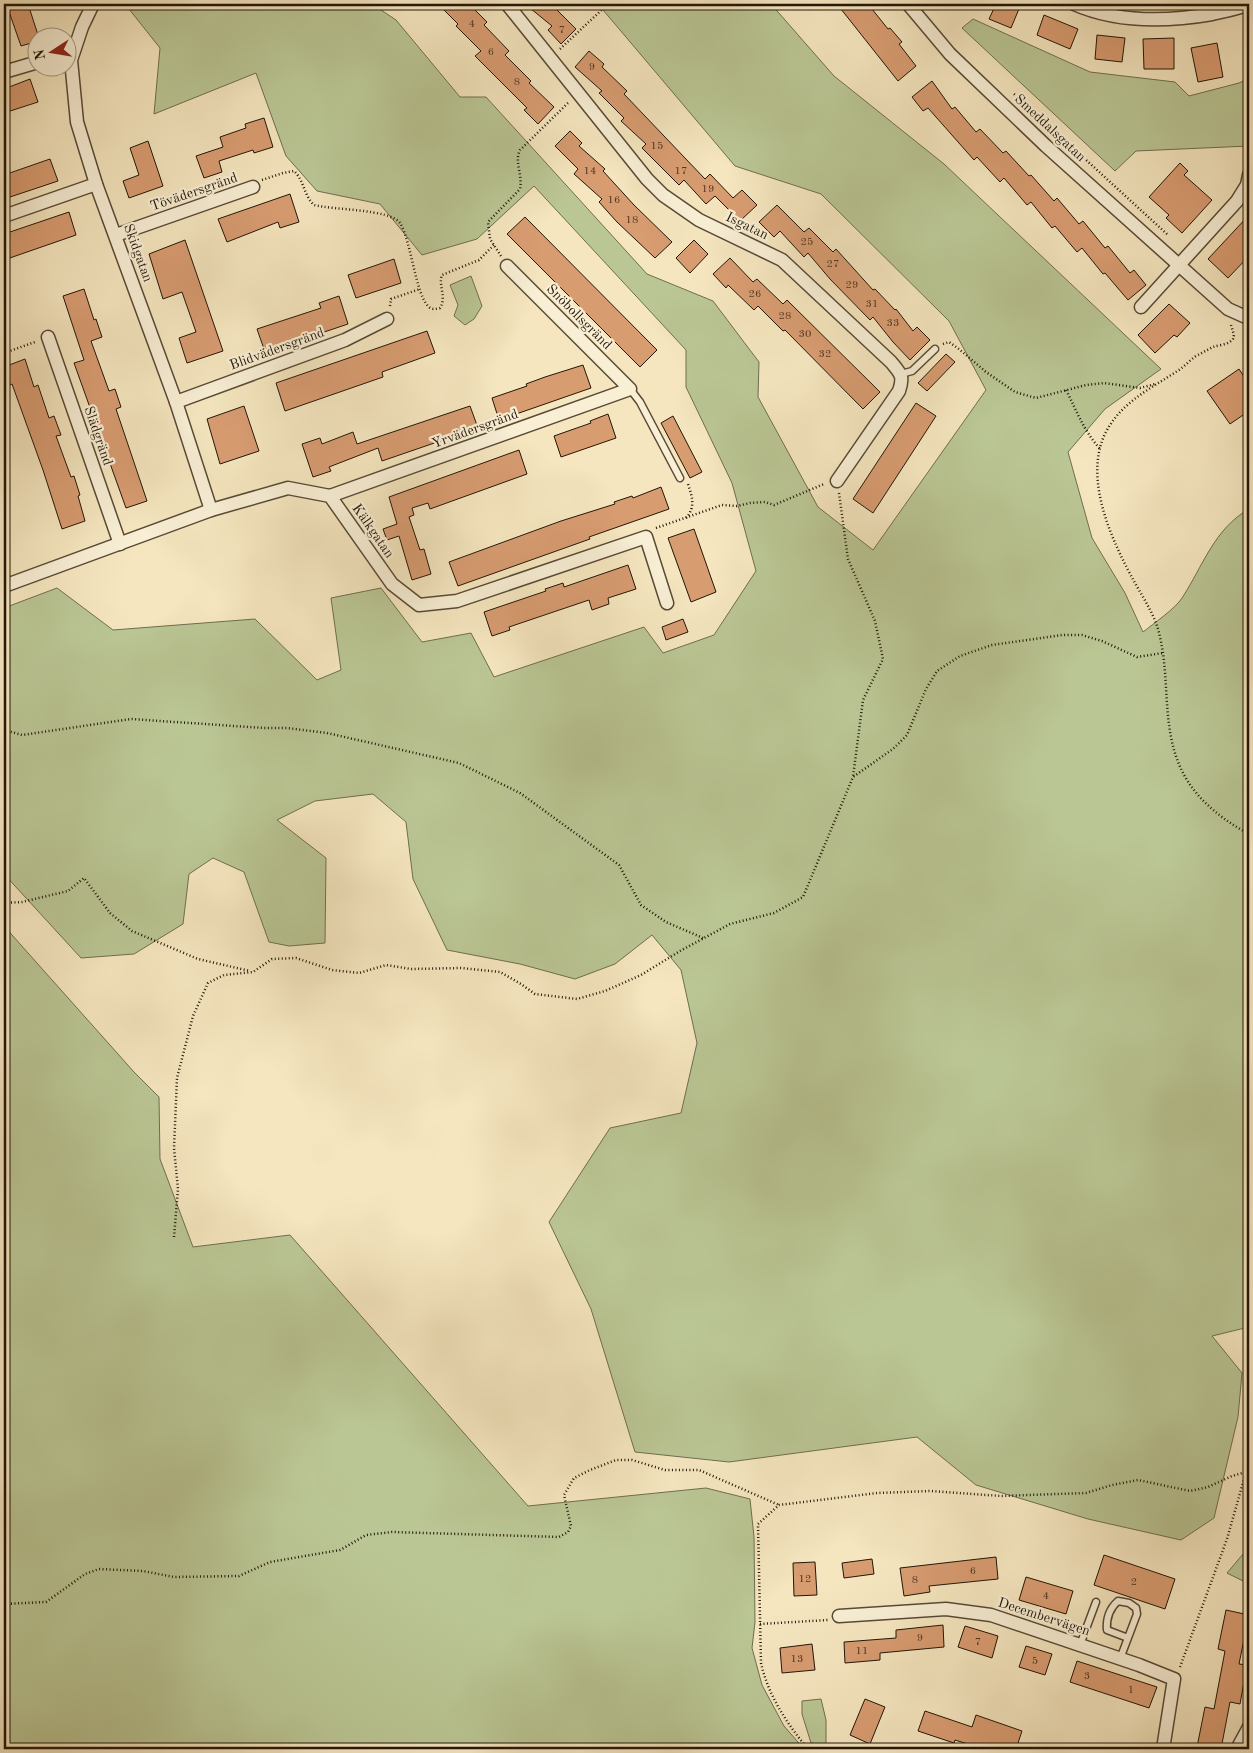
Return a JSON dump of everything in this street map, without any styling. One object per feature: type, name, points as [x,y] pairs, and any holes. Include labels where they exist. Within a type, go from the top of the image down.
[{"type":"street","name":"Skidgatan","points":[[78,37],[93,4]]},
{"type":"street","name":"Isgatan","points":[[507,4],[647,179],[663,195],[699,220],[782,260],[891,362],[901,374]]},
{"type":"street","name":"Smeddalsgatan","points":[[908,4],[950,54],[1046,146],[1228,309],[1249,317]]},
{"type":"street","points":[[1074,4],[1090,11],[1116,16],[1159,20],[1192,17],[1238,9],[1249,4]]},
{"type":"street","points":[[4,72],[28,65]]},
{"type":"street","name":"Skidgatan","points":[[71,78],[77,122],[96,184],[176,402],[211,510]]},
{"type":"street","points":[[1141,307],[1237,200],[1247,185],[1249,175]]},
{"type":"street","points":[[4,216],[96,184]]},
{"type":"street","name":"Tövädersgränd","points":[[116,235],[253,187]]},
{"type":"street","name":"Snöbollsgränd","points":[[507,266],[630,389]]},
{"type":"street","name":"Blidvädersgränd","points":[[176,402],[345,340],[387,319]]},
{"type":"street","name":"Slädgränd","points":[[48,337],[120,544]]},
{"type":"street","points":[[837,481],[899,392],[902,383],[901,374]]},
{"type":"street","name":"Yrvädersgränd","points":[[330,496],[630,389]]},
{"type":"street","points":[[4,586],[211,510],[288,488],[330,496]]},
{"type":"street","name":"Kälkgatan","points":[[330,496],[392,584],[418,605],[457,601],[646,537]]},
{"type":"street","points":[[646,537],[667,603]]},
{"type":"street","name":"Decembervägen","points":[[839,1616],[946,1609],[991,1614],[1174,1679]]},
{"type":"street","points":[[1163,1749],[1174,1679]]},
{"type":"street","points":[[1237,1749],[1249,1726]]},
{"type":"lane","points":[[901,374],[912,370],[935,349]]},
{"type":"lane","points":[[630,389],[640,402],[680,478]]},
{"type":"lane","points":[[1120,1659],[1128,1638],[1137,1614],[1136,1608],[1129,1603],[1118,1601],[1112,1607],[1106,1621],[1107,1630],[1128,1638]]},
{"type":"lane","points":[[1080,1645],[1096,1602]]},
{"type":"path","points":[[550,59],[608,4]]},
{"type":"path","points":[[507,266],[488,232],[488,222],[520,189],[518,155],[520,150],[578,94]]},
{"type":"path","points":[[1013,94],[1173,240]]},
{"type":"path","points":[[253,187],[263,179],[283,172],[294,171],[299,177],[310,202],[314,205],[323,208],[383,214],[396,219],[400,223],[408,243],[423,297],[432,309],[440,308],[444,299],[442,275],[479,260],[494,245]]},
{"type":"path","points":[[387,319],[391,299],[420,289]]},
{"type":"path","points":[[1229,322],[1234,329],[1234,335],[1230,342],[1194,357],[1180,370],[1134,399],[1115,417],[1104,436],[1098,455],[1097,476],[1103,510],[1116,544],[1152,612],[1159,632],[1166,668],[1167,715],[1171,741],[1187,780],[1200,797],[1219,815],[1249,834]]},
{"type":"path","points":[[4,354],[48,337]]},
{"type":"path","points":[[935,349],[949,342],[959,348],[986,372],[1015,392],[1036,398],[1086,385],[1104,383],[1140,388],[1156,384]]},
{"type":"path","points":[[1066,390],[1088,436],[1100,449]]},
{"type":"path","points":[[680,478],[687,482],[693,505],[691,513],[685,519]]},
{"type":"path","points":[[174,1237],[178,1188],[174,1148],[177,1078],[193,1016],[208,983],[224,975],[253,972],[272,959],[296,958],[332,970],[359,973],[386,965],[411,969],[461,968],[500,972],[535,994],[576,999],[641,976],[703,938],[730,924],[774,913],[802,897],[853,777],[863,700],[883,659],[875,621],[848,559],[837,481],[820,484],[774,505],[765,502],[737,506],[722,505],[654,528],[646,537]]},
{"type":"path","points":[[853,777],[893,749],[908,735],[926,689],[937,671],[960,656],[992,645],[1062,635],[1082,635],[1102,641],[1137,657],[1163,653]]},
{"type":"path","points":[[4,730],[22,735],[131,718],[287,728],[327,733],[459,763],[520,792],[619,865],[641,905],[666,922],[703,938]]},
{"type":"path","points":[[4,903],[22,902],[68,891],[84,878],[110,913],[132,931],[198,959],[253,972]]},
{"type":"path","points":[[4,1604],[46,1602],[85,1574],[98,1569],[143,1571],[174,1577],[239,1576],[270,1562],[340,1550],[366,1535],[392,1532],[559,1537],[568,1532],[571,1526],[564,1495],[574,1478],[616,1460],[632,1460],[665,1470],[698,1470],[779,1505],[877,1493],[932,1491],[1001,1496],[1086,1493],[1112,1484],[1138,1480],[1190,1491],[1208,1487],[1246,1472]]},
{"type":"path","points":[[1174,1679],[1227,1539],[1249,1466]]},
{"type":"path","points":[[779,1505],[758,1524],[761,1663],[765,1682],[794,1732],[808,1749]]},
{"type":"path","points":[[760,1624],[829,1620],[839,1616]]},
{"type":"green space","points":[[125,4],[203,4],[209,7],[220,4],[372,4],[396,20],[460,97],[486,97],[647,274],[713,301],[759,362],[758,397],[818,507],[873,550],[986,390],[949,321],[821,194],[735,166],[598,4],[771,4],[834,76],[944,164],[1161,369],[1105,409],[1068,452],[1092,538],[1125,593],[1143,632],[1179,602],[1218,538],[1237,517],[1249,509],[1249,1327],[1212,1336],[1242,1373],[1238,1417],[1214,1518],[1181,1540],[1088,1519],[976,1485],[917,1437],[729,1462],[635,1452],[591,1309],[549,1222],[610,1128],[681,1113],[697,1043],[681,970],[652,935],[615,964],[575,979],[520,964],[447,950],[413,879],[406,822],[373,794],[315,801],[277,820],[326,858],[325,943],[289,946],[269,942],[244,872],[213,858],[189,874],[183,924],[134,954],[81,958],[4,874],[4,608],[57,588],[113,630],[255,619],[317,680],[341,670],[331,598],[381,588],[422,642],[471,633],[494,677],[644,627],[663,653],[714,635],[756,571],[732,483],[686,387],[686,350],[534,186],[477,239],[422,255],[380,204],[317,191],[286,156],[256,73],[154,114],[160,48]]},
{"type":"green space","points":[[973,19],[1090,72],[1175,82],[1189,96],[1239,83],[1249,78],[1249,146],[1136,151],[1115,171],[962,28]]},
{"type":"green space","points":[[471,276],[482,306],[474,319],[465,325],[454,316],[458,305],[450,285]]},
{"type":"green space","points":[[4,926],[134,1072],[159,1097],[160,1159],[193,1247],[290,1235],[528,1506],[706,1488],[750,1499],[754,1537],[755,1622],[752,1648],[762,1685],[784,1726],[804,1749],[4,1749]]},
{"type":"green space","points":[[1249,1547],[1249,1584],[1227,1573]]},
{"type":"green space","points":[[821,1699],[826,1720],[826,1745],[811,1743],[802,1714],[802,1701]]},
{"type":"building","points":[[28,4],[36,28],[28,28],[28,44],[21,46],[7,6]]},
{"type":"building","points":[[438,4],[469,4],[487,22],[484,25],[509,51],[505,55],[531,81],[529,83],[554,107],[538,124],[524,110],[527,108],[475,56],[481,51],[456,26],[458,24]]},
{"type":"building","points":[[525,4],[551,4],[576,29],[561,44],[548,30],[552,26]]},
{"type":"building","points":[[837,4],[868,4],[888,29],[890,28],[902,42],[899,44],[916,66],[898,81]]},
{"type":"building","points":[[996,4],[1021,4],[1011,28],[989,19]]},
{"type":"building","points":[[1044,15],[1078,29],[1070,49],[1037,35]]},
{"type":"building","points":[[1097,35],[1125,38],[1122,62],[1095,59]]},
{"type":"building","points":[[1174,38],[1174,69],[1144,69],[1143,39]]},
{"type":"building","points":[[1217,43],[1223,77],[1198,82],[1191,48]]},
{"type":"building","points":[[589,51],[604,64],[602,67],[627,91],[624,94],[705,179],[710,174],[733,198],[742,190],[757,205],[740,221],[715,196],[706,204],[684,180],[679,185],[642,148],[646,144],[621,121],[624,118],[599,93],[602,91],[575,67]]},
{"type":"building","points":[[30,79],[38,102],[4,113],[4,89]]},
{"type":"building","points":[[932,81],[952,109],[955,107],[976,132],[980,129],[1003,153],[1006,151],[1054,201],[1057,198],[1079,224],[1083,221],[1105,248],[1108,246],[1130,273],[1134,270],[1146,285],[1128,300],[1082,248],[1077,252],[1055,226],[1052,228],[1031,202],[1027,205],[1004,178],[1000,182],[977,157],[974,160],[928,108],[923,111],[912,97]]},
{"type":"building","points":[[264,118],[273,147],[254,153],[253,150],[219,161],[222,172],[204,178],[196,156],[223,147],[220,137],[246,128],[245,124]]},
{"type":"building","points":[[570,131],[582,143],[579,146],[605,169],[603,171],[634,205],[672,242],[655,258],[599,202],[602,199],[574,174],[578,169],[555,146]]},
{"type":"building","points":[[148,141],[163,186],[129,198],[123,181],[139,175],[130,148]]},
{"type":"building","points":[[50,159],[58,181],[4,199],[4,175]]},
{"type":"building","points":[[1180,163],[1188,171],[1184,175],[1212,200],[1182,233],[1166,218],[1169,215],[1149,197]]},
{"type":"building","points":[[290,194],[299,222],[280,228],[278,222],[227,242],[218,219]]},
{"type":"building","points":[[777,205],[804,232],[809,228],[833,252],[836,249],[873,290],[875,289],[896,309],[913,331],[917,327],[930,340],[910,360],[873,317],[870,320],[830,279],[808,253],[804,257],[780,231],[774,237],[759,222]]},
{"type":"building","points":[[69,212],[76,235],[4,260],[4,234]]},
{"type":"building","points":[[1249,215],[1249,256],[1228,278],[1208,259]]},
{"type":"building","points":[[525,217],[657,350],[640,367],[507,234]]},
{"type":"building","points":[[185,240],[223,351],[187,363],[179,338],[196,332],[182,292],[163,299],[149,254]]},
{"type":"building","points":[[694,240],[708,254],[690,273],[676,258]]},
{"type":"building","points":[[730,258],[753,282],[757,279],[783,304],[787,300],[880,392],[863,409],[785,330],[783,331],[758,306],[754,310],[728,285],[726,288],[713,274]]},
{"type":"building","points":[[394,259],[401,283],[356,298],[348,275]]},
{"type":"building","points":[[84,289],[94,320],[96,319],[102,337],[91,341],[109,391],[115,389],[121,407],[116,409],[147,501],[126,508],[74,363],[84,360],[63,296]]},
{"type":"building","points":[[339,296],[348,324],[265,352],[257,329],[321,308],[319,303]]},
{"type":"building","points":[[1169,304],[1190,323],[1177,337],[1174,335],[1155,353],[1138,335]]},
{"type":"building","points":[[427,331],[435,353],[382,372],[383,377],[285,411],[276,383]]},
{"type":"building","points":[[946,354],[955,362],[927,391],[918,383]]},
{"type":"building","points":[[25,359],[34,387],[38,385],[49,418],[54,416],[61,435],[56,436],[71,477],[74,476],[80,495],[78,496],[85,521],[62,529],[12,384],[8,386],[4,375],[4,367]]},
{"type":"building","points":[[583,365],[591,388],[499,420],[492,398],[527,386],[526,384],[545,377]]},
{"type":"building","points":[[1239,369],[1249,384],[1249,411],[1230,424],[1207,391]]},
{"type":"building","points":[[916,403],[936,416],[873,513],[853,499]]},
{"type":"building","points":[[244,406],[259,451],[220,464],[207,419]]},
{"type":"building","points":[[470,406],[478,428],[382,461],[378,448],[329,467],[331,471],[313,477],[302,444],[320,438],[322,444],[353,432],[357,444]]},
{"type":"building","points":[[608,414],[616,438],[561,457],[554,436],[591,423],[590,421]]},
{"type":"building","points":[[673,416],[702,472],[690,478],[661,423]]},
{"type":"building","points":[[519,450],[527,474],[430,509],[428,503],[412,508],[414,515],[409,517],[420,550],[424,549],[431,574],[412,580],[399,536],[387,540],[383,529],[397,524],[389,497]]},
{"type":"building","points":[[661,487],[669,509],[458,586],[449,562],[561,521],[615,504],[614,502],[632,496],[633,498]]},
{"type":"building","points":[[694,529],[716,592],[691,602],[668,538]]},
{"type":"building","points":[[628,565],[636,589],[608,598],[609,604],[592,610],[589,600],[509,627],[510,630],[492,636],[484,612],[546,591],[545,589],[563,583],[564,587]]},
{"type":"building","points":[[683,619],[688,632],[666,640],[662,627]]},
{"type":"building","points":[[1104,1555],[1175,1579],[1165,1609],[1094,1585]]},
{"type":"building","points":[[996,1557],[998,1579],[929,1586],[930,1592],[904,1596],[900,1568]]},
{"type":"building","points":[[872,1559],[874,1574],[844,1578],[842,1563]]},
{"type":"building","points":[[815,1562],[817,1595],[794,1596],[793,1563]]},
{"type":"building","points":[[1026,1577],[1073,1591],[1066,1614],[1019,1600]]},
{"type":"building","points":[[1226,1610],[1249,1615],[1239,1664],[1247,1665],[1240,1704],[1230,1702],[1221,1749],[1197,1747],[1205,1707],[1214,1709],[1225,1651],[1218,1649]]},
{"type":"building","points":[[943,1625],[944,1647],[880,1653],[880,1660],[845,1663],[844,1642],[896,1638],[896,1630]]},
{"type":"building","points":[[965,1626],[998,1636],[992,1658],[958,1647]]},
{"type":"building","points":[[812,1644],[815,1670],[782,1673],[780,1648]]},
{"type":"building","points":[[1026,1646],[1052,1654],[1045,1675],[1019,1667]]},
{"type":"building","points":[[1077,1661],[1157,1687],[1149,1708],[1070,1682]]},
{"type":"building","points":[[865,1699],[885,1707],[870,1744],[850,1735]]},
{"type":"building","points":[[925,1711],[972,1727],[976,1715],[1022,1731],[1016,1749],[984,1749],[955,1740],[954,1743],[918,1731]]}]
